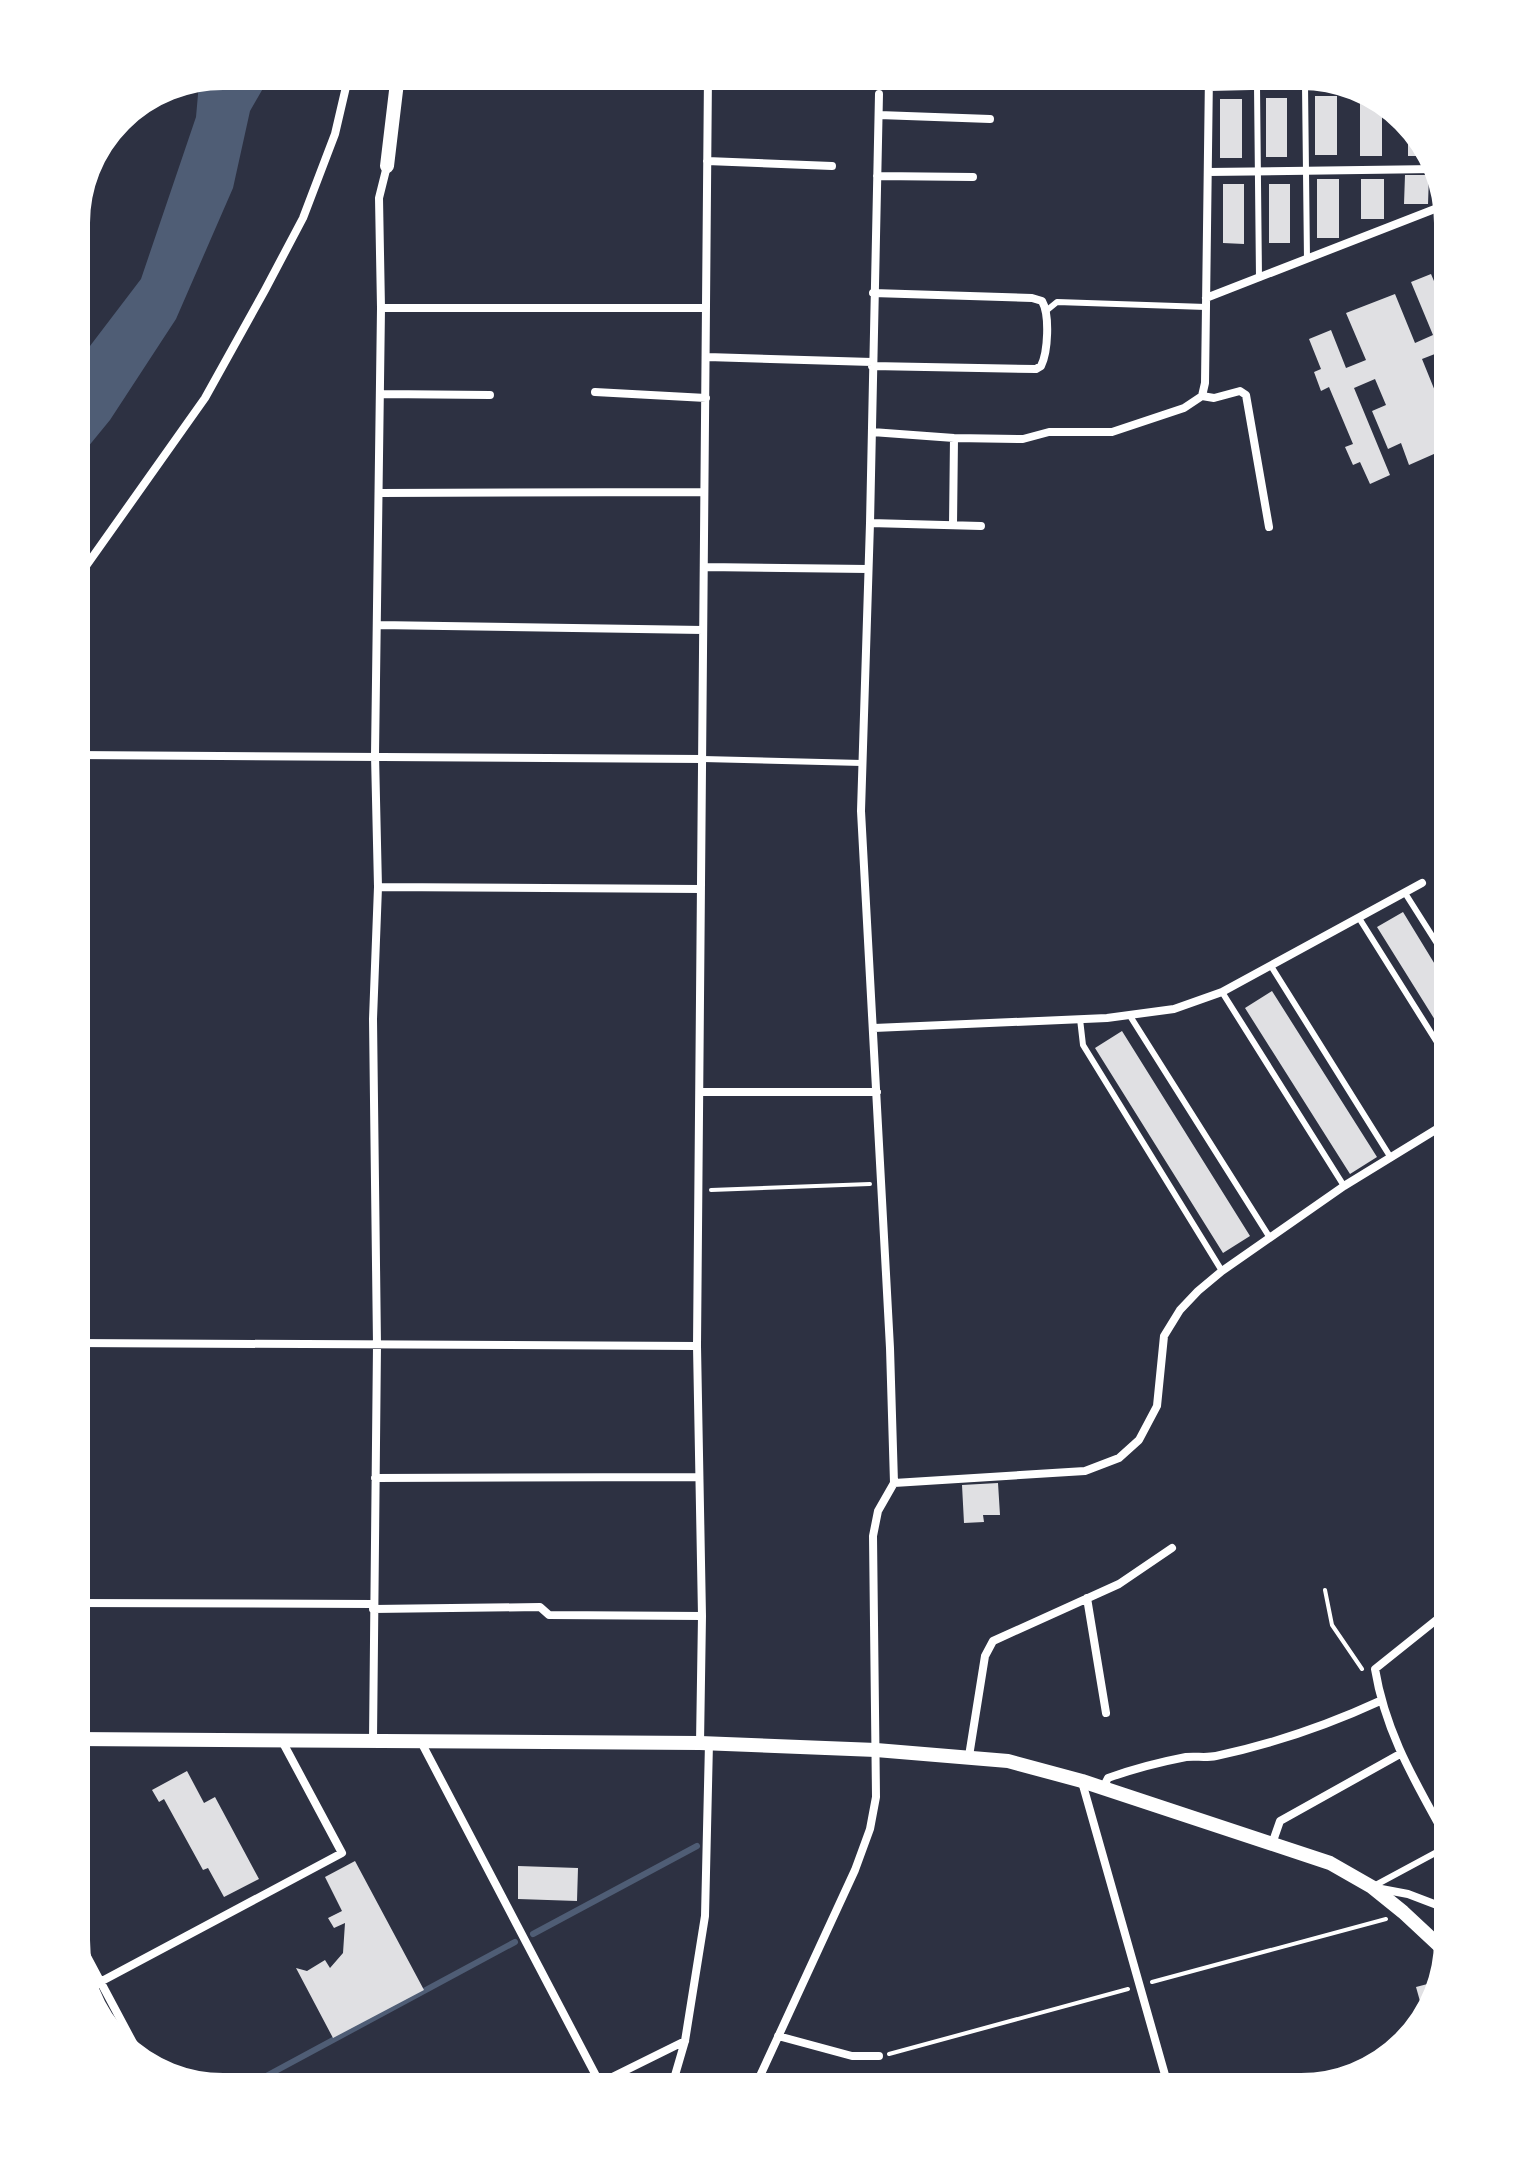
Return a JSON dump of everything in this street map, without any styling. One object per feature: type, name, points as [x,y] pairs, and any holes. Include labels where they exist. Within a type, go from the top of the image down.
[{"type":"street","points":[[88,563],[205,398],[265,290],[303,218],[335,134],[346,88]]},
{"type":"street","points":[[373,1740],[377,1345],[373,1019],[378,887],[375,755],[381,394],[379,198],[387,166],[396,88]]},
{"type":"street","points":[[675,2075],[685,2041],[705,1916],[697,1346],[708,88]]},
{"type":"street","points":[[1202,396],[1205,383],[1209,88]]},
{"type":"street","points":[[760,2075],[839,1907],[870,1829],[876,1797],[873,1536],[878,1511],[894,1483],[890,1348],[861,811],[879,94]]},
{"type":"street","points":[[879,115],[990,119]]},
{"type":"street","points":[[707,161],[832,166]]},
{"type":"street","points":[[1208,172],[1425,169]]},
{"type":"street","points":[[877,176],[973,177]]},
{"type":"street","points":[[1206,302],[1435,209]]},
{"type":"street","points":[[707,357],[1036,369],[1045,357],[1046,311],[1042,301],[1032,298],[873,293]]},
{"type":"street","points":[[381,308],[704,308]]},
{"type":"street","points":[[872,432],[1023,439],[1049,432],[1112,432],[1184,408],[1202,396],[1214,398],[1240,391],[1246,395],[1269,527]]},
{"type":"street","points":[[595,392],[706,398]]},
{"type":"street","points":[[381,394],[490,395]]},
{"type":"street","points":[[953,525],[954,438]]},
{"type":"street","points":[[380,493],[703,492]]},
{"type":"street","points":[[870,523],[981,526]]},
{"type":"street","points":[[704,567],[868,569]]},
{"type":"street","points":[[378,625],[703,630]]},
{"type":"street","points":[[88,755],[703,759]]},
{"type":"street","points":[[874,1028],[1130,1016],[1174,1009],[1222,992],[1422,883]]},
{"type":"street","points":[[378,887],[701,889]]},
{"type":"street","points":[[701,1092],[877,1092]]},
{"type":"street","points":[[894,1483],[1085,1471],[1119,1458],[1139,1440],[1157,1406],[1164,1336],[1180,1310],[1222,1271],[1344,1186],[1436,1130]]},
{"type":"street","points":[[88,1343],[697,1346]]},
{"type":"street","points":[[375,1478],[699,1477]]},
{"type":"street","points":[[969,1756],[985,1656],[993,1641],[1119,1584],[1172,1548]]},
{"type":"street","points":[[1087,1598],[1106,1713]]},
{"type":"street","points":[[88,1603],[540,1607],[549,1615],[702,1616]]},
{"type":"street","points":[[1436,1620],[1375,1669],[1380,1701],[1400,1754],[1436,1820]]},
{"type":"street","points":[[1103,1789],[1108,1778],[1124,1772],[1186,1757],[1212,1757],[1263,1744],[1347,1717],[1380,1701]]},
{"type":"street","points":[[88,1739],[704,1743],[876,1750],[1008,1761],[1082,1781],[1330,1863],[1372,1887],[1436,1943]]},
{"type":"street","points":[[420,1740],[596,2075]]},
{"type":"street","points":[[96,1984],[342,1853],[282,1741]]},
{"type":"street","points":[[1272,1844],[1280,1821],[1400,1754]]},
{"type":"street","points":[[1082,1781],[1165,2075]]},
{"type":"street","points":[[1372,1887],[1408,1894],[1436,1905]]},
{"type":"street","points":[[90,1963],[131,2039]]},
{"type":"street","points":[[778,2036],[852,2056],[879,2056]]},
{"type":"street","points":[[622,2075],[685,2041]]},
{"type":"lane","points":[[1259,278],[1258,171],[1262,88]]},
{"type":"lane","points":[[1307,259],[1305,171],[1311,88]]},
{"type":"lane","points":[[1046,311],[1057,302],[1206,302]]},
{"type":"lane","points":[[703,759],[862,763]]},
{"type":"lane","points":[[1405,893],[1436,942]]},
{"type":"lane","points":[[1359,918],[1436,1041]]},
{"type":"lane","points":[[1271,966],[1391,1158]]},
{"type":"lane","points":[[1222,992],[1344,1186]]},
{"type":"lane","points":[[1130,1016],[1270,1238]]},
{"type":"lane","points":[[1080,1019],[1083,1045],[1222,1271]]},
{"type":"lane","points":[[1372,1887],[1436,1853]]},
{"type":"path","points":[[700,1190],[880,1184]]},
{"type":"path","points":[[1325,1590],[1332,1625],[1360,1667],[1377,1682]]},
{"type":"water","points":[[263,88],[250,111],[233,188],[176,319],[110,420],[88,447],[88,349],[141,279],[196,117],[198,91]]},
{"type":"building","points":[[1315,96],[1337,96],[1337,155],[1315,155]]},
{"type":"building","points":[[1266,98],[1287,98],[1287,157],[1266,157]]},
{"type":"building","points":[[1220,99],[1242,99],[1242,158],[1220,158]]},
{"type":"building","points":[[1360,102],[1382,115],[1382,156],[1360,156]]},
{"type":"building","points":[[1408,141],[1418,156],[1408,156]]},
{"type":"building","points":[[1405,175],[1427,175],[1428,204],[1404,204]]},
{"type":"building","points":[[1317,179],[1339,179],[1339,238],[1317,238]]},
{"type":"building","points":[[1361,179],[1384,179],[1384,219],[1361,219]]},
{"type":"building","points":[[1223,184],[1244,184],[1244,244],[1223,243]]},
{"type":"building","points":[[1269,184],[1290,184],[1290,243],[1269,243]]},
{"type":"building","points":[[1431,274],[1436,286],[1436,354],[1422,359],[1436,394],[1436,453],[1409,465],[1401,443],[1388,449],[1372,411],[1386,405],[1375,379],[1354,388],[1390,475],[1370,484],[1360,462],[1353,465],[1345,447],[1353,444],[1329,387],[1321,391],[1314,372],[1321,369],[1309,339],[1331,330],[1346,368],[1366,360],[1346,313],[1395,294],[1415,343],[1433,335],[1411,282]]},
{"type":"building","points":[[1403,912],[1436,966],[1436,1022],[1377,927]]},
{"type":"building","points":[[1272,991],[1377,1157],[1350,1174],[1245,1008]]},
{"type":"building","points":[[1122,1031],[1250,1236],[1223,1253],[1095,1048]]},
{"type":"building","points":[[998,1483],[1000,1515],[983,1515],[984,1522],[964,1523],[962,1485]]},
{"type":"building","points":[[187,1771],[204,1803],[215,1797],[259,1879],[224,1897],[208,1868],[203,1870],[164,1799],[159,1802],[152,1790]]},
{"type":"building","points":[[355,1861],[424,1990],[333,2038],[296,1968],[307,1971],[325,1960],[330,1968],[343,1953],[345,1923],[334,1928],[328,1918],[342,1911],[325,1877]]},
{"type":"building","points":[[518,1866],[578,1868],[577,1901],[518,1899]]},
{"type":"building","points":[[1428,1984],[1420,2003],[1416,1987]]},
{"type":"waterway","points":[[533,1934],[697,1846]]},
{"type":"waterway","points":[[268,2075],[515,1942]]}]
